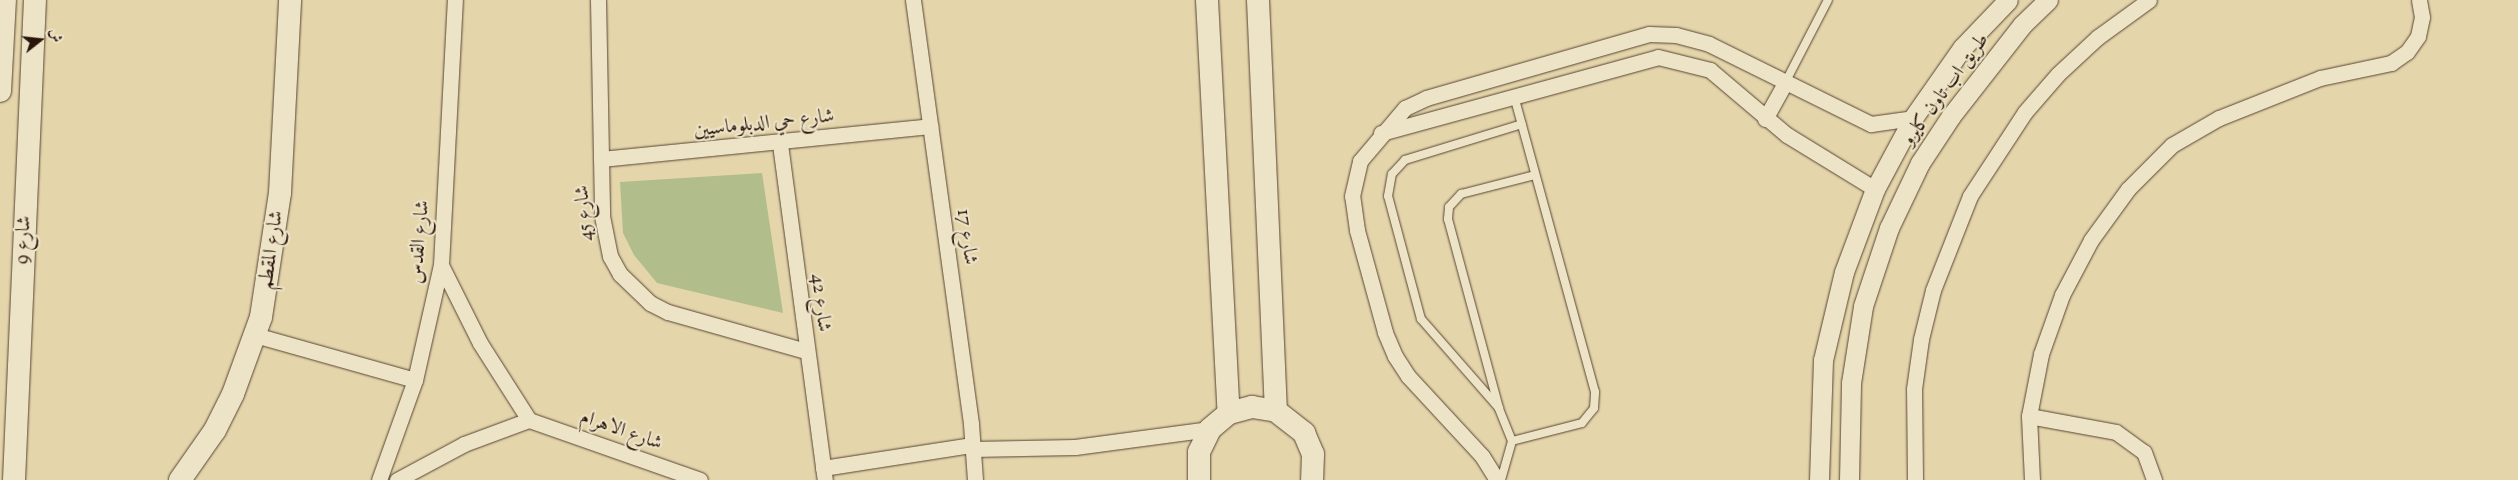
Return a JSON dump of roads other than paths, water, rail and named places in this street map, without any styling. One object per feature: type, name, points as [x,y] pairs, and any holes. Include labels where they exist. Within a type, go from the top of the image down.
[{"type":"main road","points":[[0,91],[5,0]]},
{"type":"main road","name":"شارع 9","points":[[14,480],[34,0]]},
{"type":"main road","name":"شارع المقطم","points":[[180,480],[215,430],[255,335],[269,277],[280,193],[290,0]]},
{"type":"main road","points":[[1207,0],[1229,413]]},
{"type":"main road","points":[[1258,0],[1276,411]]},
{"type":"main road","points":[[1199,480],[1199,452],[1210,429],[1229,413],[1252,407],[1276,411],[1296,424],[1307,438],[1313,454],[1312,480]]},
{"type":"street","name":"شارع القدس","points":[[379,480],[415,380],[441,265],[455,0]]},
{"type":"street","name":"شارع 45","points":[[598,0],[604,236],[617,268],[634,290],[668,312],[806,351]]},
{"type":"street","name":"شارع 17","points":[[914,0],[975,480]]},
{"type":"street","name":"طريق اب تاون كايرو","points":[[1819,480],[1823,360],[1844,272],[1876,189],[1913,118],[1962,48],[2008,0]]},
{"type":"street","name":"طريق اب تاون كايرو","points":[[1849,480],[1851,383],[1863,306],[1889,228],[1920,163],[1939,133],[2022,25],[2048,0]]},
{"type":"street","points":[[1915,480],[1914,389],[1921,339],[1933,290],[1970,196],[2020,118],[2058,74],[2098,37],[2150,0]]},
{"type":"street","points":[[2032,480],[2029,416],[2041,354],[2062,296],[2092,240],[2128,189],[2172,145],[2219,118],[2294,86],[2399,57],[2418,36],[2422,17],[2420,0]]},
{"type":"street","points":[[1499,480],[1482,456],[1408,376],[1385,332],[1352,196],[1360,162],[1381,134],[1405,108],[1508,75],[1649,34],[1676,34],[1708,44],[1871,124],[1913,118],[1939,133]]},
{"type":"street","points":[[1381,134],[1514,95],[1658,57],[1710,70],[1732,84],[1765,119],[1876,189]]},
{"type":"street","points":[[1508,75],[1514,95]]},
{"type":"street","points":[[1765,119],[1785,83]]},
{"type":"street","name":"شارع حي الدبلوماسيين","points":[[601,159],[780,144],[930,126]]},
{"type":"street","name":"شارع 42","points":[[780,144],[806,351],[824,474]]},
{"type":"street","points":[[397,480],[464,444],[529,420],[480,342],[441,265]]},
{"type":"street","points":[[255,335],[415,380]]},
{"type":"street","points":[[2029,416],[2116,432],[2144,452],[2154,480]]},
{"type":"street","name":"شارع الاهرام","points":[[529,420],[700,480]]},
{"type":"street","points":[[824,474],[972,447],[1074,447],[1210,429]]},
{"type":"lane","points":[[1785,83],[1828,0]]},
{"type":"lane","points":[[1512,441],[1582,423],[1594,408],[1595,392],[1514,95]]},
{"type":"lane","points":[[1499,408],[1421,318],[1388,196],[1392,174],[1405,160],[1522,124]]},
{"type":"lane","points":[[1499,480],[1512,441],[1499,408],[1453,241],[1449,208],[1461,194],[1535,175]]}]
